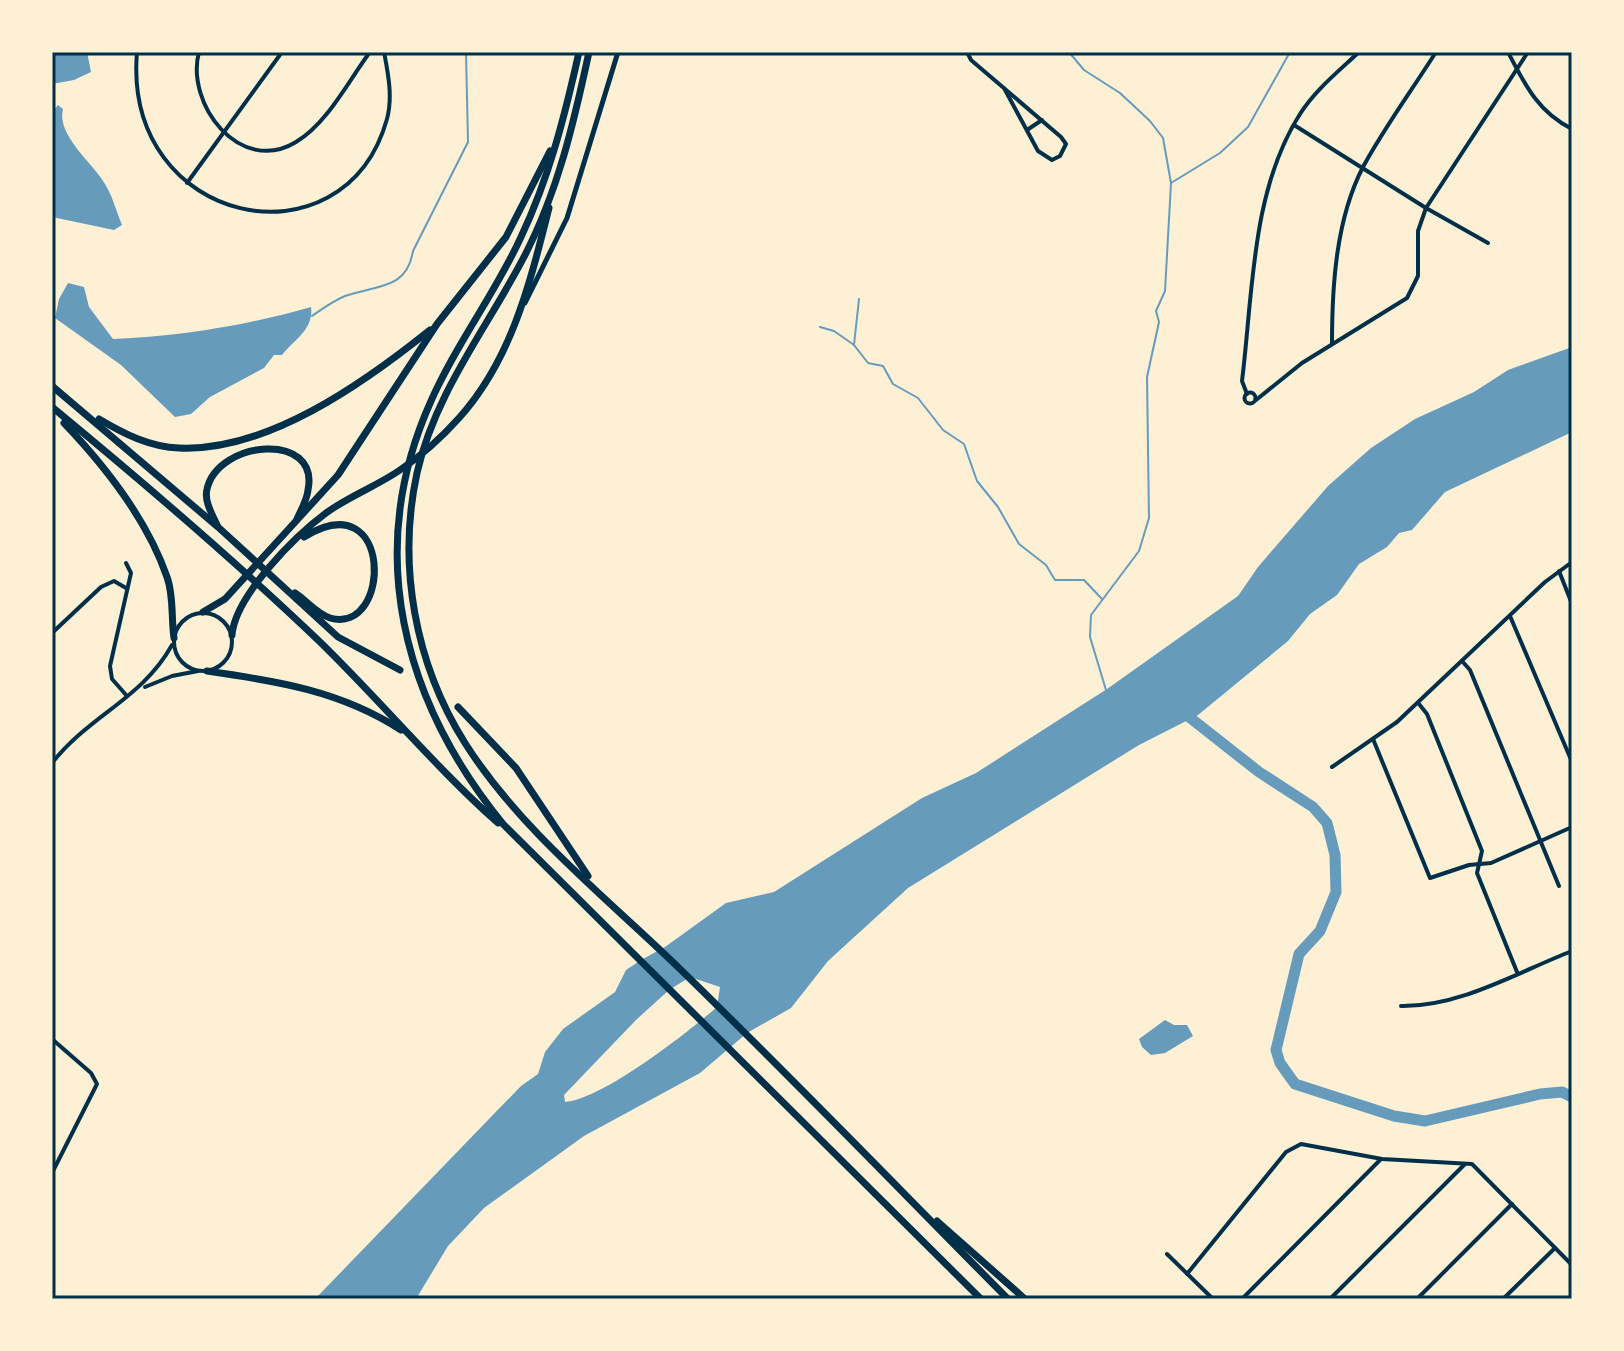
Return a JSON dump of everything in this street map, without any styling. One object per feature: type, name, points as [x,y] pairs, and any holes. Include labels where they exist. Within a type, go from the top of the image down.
[{"type":"highway","points":[[522,845],[462,772],[429,710],[415,673],[401,604],[397,549],[413,446],[448,366],[521,237],[541,192],[562,125],[579,52]]},
{"type":"highway","points":[[232,635],[236,612],[245,596],[295,542],[327,512],[401,470],[459,418],[491,373],[523,308],[589,52]]},
{"type":"highway","points":[[203,612],[225,599],[271,551],[366,436],[437,324],[506,237],[562,125]]},
{"type":"highway","points":[[554,187],[527,252],[459,368],[418,467],[411,505],[409,549],[414,606],[429,671],[464,742],[513,807],[1008,1299]]},
{"type":"highway","points":[[77,405],[118,431],[156,445],[210,446],[280,425],[337,396],[391,361],[437,324]]},
{"type":"highway","points":[[52,386],[218,527],[338,637],[400,670]]},
{"type":"highway","points":[[52,408],[110,475],[157,555],[168,578],[174,640]]},
{"type":"highway","points":[[52,408],[220,549],[318,640],[450,780],[611,930],[981,1299]]},
{"type":"highway","points":[[218,527],[206,491],[216,470],[240,454],[274,448],[301,460],[308,474],[309,487],[295,524]]},
{"type":"highway","points":[[282,584],[330,618],[356,614],[372,594],[375,562],[371,548],[356,529],[334,523],[295,542]]},
{"type":"highway","points":[[203,671],[314,689],[368,708],[409,735]]},
{"type":"highway","points":[[458,707],[516,768],[599,891]]},
{"type":"highway","points":[[900,1190],[1025,1299]]},
{"type":"street","points":[[137,52],[137,95],[142,119],[154,145],[186,183],[219,201],[250,211],[278,211],[305,206],[331,194],[360,169],[388,117],[390,93],[384,52]]},
{"type":"street","points":[[199,52],[197,84],[201,101],[223,133],[259,150],[277,150],[295,143],[312,130],[370,52]]},
{"type":"street","points":[[186,183],[282,52]]},
{"type":"street","points":[[523,308],[567,218],[618,52]]},
{"type":"street","points":[[967,52],[971,60],[1042,120],[1066,144],[1060,156],[1045,158],[1004,88]]},
{"type":"street","points":[[1359,52],[1318,92],[1294,125],[1269,188],[1260,229],[1242,381],[1248,403],[1332,343],[1407,298],[1418,276],[1418,231],[1426,208],[1528,52]]},
{"type":"street","points":[[1332,343],[1339,252],[1349,204],[1363,169],[1436,52]]},
{"type":"street","points":[[1508,52],[1537,104],[1553,119],[1572,129]]},
{"type":"street","points":[[1027,130],[1042,120]]},
{"type":"street","points":[[1294,125],[1488,243]]},
{"type":"street","points":[[1332,767],[1418,704],[1572,562]]},
{"type":"street","points":[[126,563],[131,573],[110,666],[112,679],[127,696]]},
{"type":"street","points":[[1559,571],[1572,604]]},
{"type":"street","points":[[52,633],[101,587],[114,581],[126,588]]},
{"type":"street","points":[[52,763],[79,734],[139,689],[172,676],[216,668],[230,654],[232,635],[222,618],[203,612],[187,617],[159,669],[139,689]]},
{"type":"street","points":[[1510,616],[1572,762]]},
{"type":"street","points":[[174,640],[181,661],[203,671]]},
{"type":"street","points":[[1462,661],[1470,670],[1559,886]]},
{"type":"street","points":[[1418,704],[1427,714],[1482,851],[1477,873],[1517,972]]},
{"type":"street","points":[[1373,739],[1430,878],[1491,863],[1572,827]]},
{"type":"street","points":[[1401,1006],[1422,1006],[1473,992],[1572,951]]},
{"type":"street","points":[[52,1039],[91,1073],[97,1084],[52,1173]]},
{"type":"street","points":[[1187,1274],[1290,1147],[1301,1144],[1382,1159],[1465,1164],[1477,1168],[1572,1265]]},
{"type":"street","points":[[1242,1299],[1382,1159]]},
{"type":"street","points":[[1330,1299],[1465,1164]]},
{"type":"street","points":[[1417,1299],[1512,1204]]},
{"type":"street","points":[[1503,1299],[1555,1248]]},
{"type":"street","points":[[1167,1254],[1213,1299]]},
{"type":"water","points":[[52,52],[87,52],[91,72],[74,80],[52,84]]},
{"type":"water","points":[[58,105],[63,109],[62,119],[70,139],[110,194],[122,225],[114,230],[52,217],[52,112]]},
{"type":"water","points":[[68,283],[84,287],[89,307],[113,339],[212,329],[311,307],[310,322],[282,355],[274,355],[264,368],[210,397],[191,414],[175,417],[121,365],[55,318],[59,299]]},
{"type":"water","points":[[1572,347],[1572,432],[1445,492],[1412,530],[1399,533],[1387,547],[1359,564],[1337,595],[1310,614],[1288,641],[1198,715],[1139,745],[908,888],[828,961],[791,1008],[747,1033],[700,1073],[584,1136],[484,1208],[448,1246],[416,1299],[315,1299],[521,1086],[538,1074],[545,1052],[563,1029],[615,992],[626,970],[665,947],[726,903],[774,892],[922,798],[976,773],[1107,689],[1238,596],[1258,567],[1328,486],[1371,448],[1415,419],[1474,392],[1508,370]],"holes":[[[690,977],[720,987],[717,1007],[666,1048],[601,1090],[565,1102],[564,1095],[669,990]]]},
{"type":"water","points":[[1165,1020],[1174,1025],[1187,1025],[1193,1036],[1165,1053],[1151,1055],[1139,1039]]},
{"type":"waterway","points":[[312,316],[345,296],[388,284],[404,273],[410,264],[413,251],[468,142],[466,52]]},
{"type":"waterway","points":[[1069,52],[1084,70],[1120,93],[1150,121],[1163,138],[1171,183],[1165,291],[1156,311],[1159,322],[1147,377],[1149,518],[1139,551],[1091,615],[1090,637],[1106,690]]},
{"type":"waterway","points":[[1171,183],[1220,153],[1248,127],[1290,52]]},
{"type":"waterway","points":[[859,299],[854,345],[868,363],[883,366],[893,384],[918,398],[943,430],[964,444],[977,481],[998,507],[1019,544],[1046,565],[1055,580],[1084,580],[1102,599]]},
{"type":"waterway","points":[[820,327],[834,331],[854,345]]},
{"type":"waterway","points":[[1179,709],[1259,772],[1313,807],[1327,823],[1335,855],[1336,892],[1320,931],[1299,954],[1276,1050],[1280,1063],[1295,1084],[1394,1116],[1425,1121],[1540,1094],[1562,1092],[1572,1097]]}]
